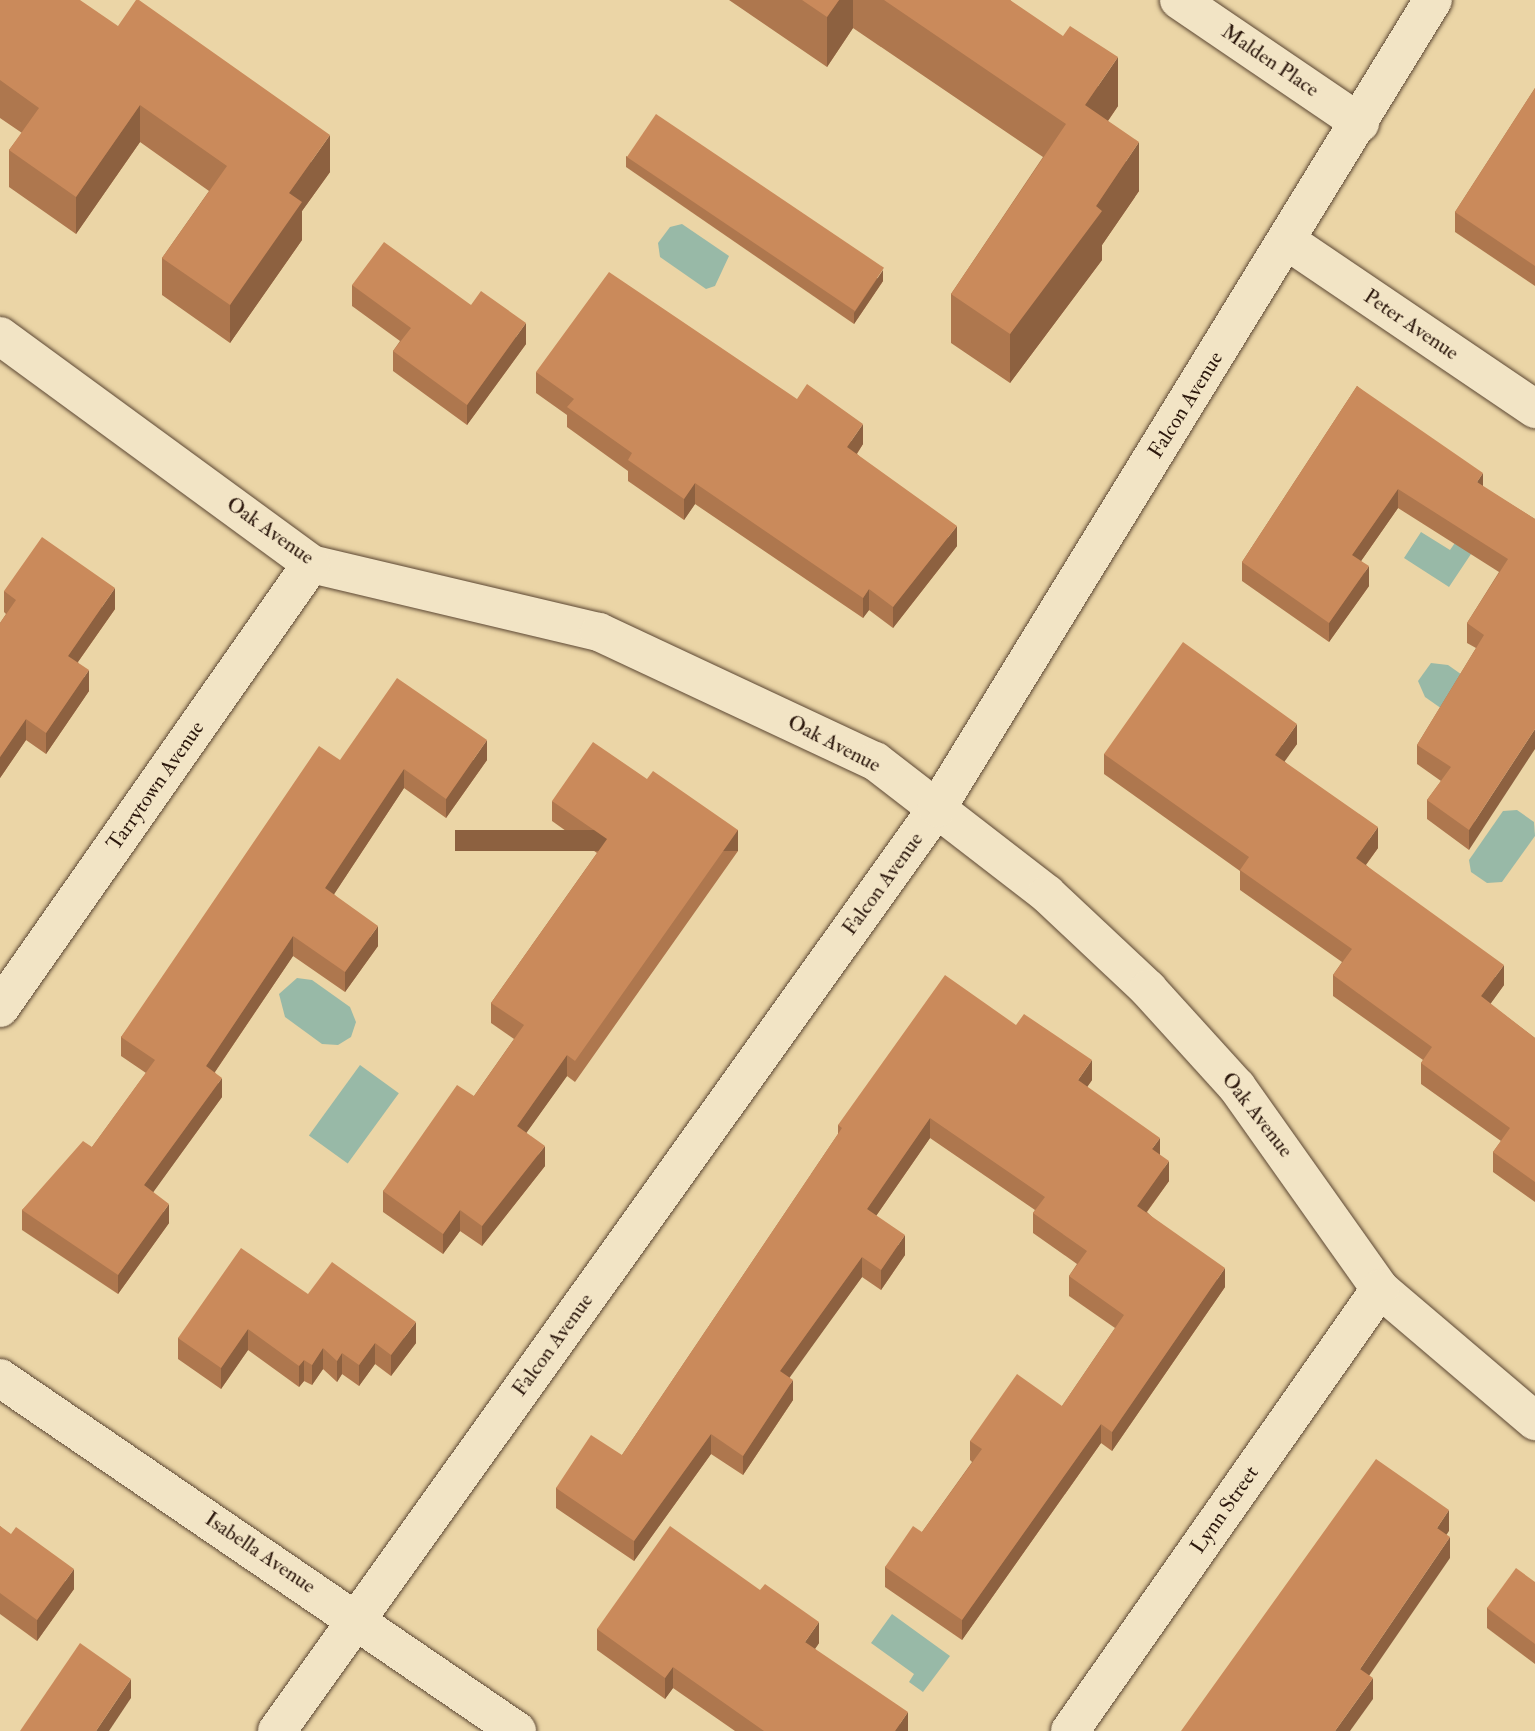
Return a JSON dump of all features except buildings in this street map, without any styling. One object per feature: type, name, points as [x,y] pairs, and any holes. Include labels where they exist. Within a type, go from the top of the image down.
[{"type":"street","name":"Malden Place","points":[[1180,0],[1360,123]]},
{"type":"street","name":"Falcon Avenue","points":[[276,1731],[937,808],[1360,123],[1433,0]]},
{"type":"street","name":"Peter Avenue","points":[[1287,241],[1535,409]]},
{"type":"street","name":"Oak Avenue","points":[[0,336],[312,564],[599,632],[875,761],[1047,894],[1148,989],[1237,1087],[1380,1289],[1535,1421]]},
{"type":"street","name":"Tarrytown Avenue","points":[[0,1008],[312,564]]},
{"type":"street","name":"Lynn Street","points":[[1070,1731],[1380,1289]]},
{"type":"street","name":"Isabella Avenue","points":[[0,1378],[358,1619],[517,1731]]},
{"type":"shaded area","points":[[682,224],[729,256],[715,286],[706,289],[660,257],[658,243],[670,227]]},
{"type":"shaded area","points":[[1421,532],[1450,550],[1459,537],[1475,548],[1449,587],[1404,558]]},
{"type":"shaded area","points":[[1431,663],[1448,665],[1485,691],[1462,723],[1425,697],[1418,681]]},
{"type":"shaded area","points":[[1517,810],[1534,822],[1535,836],[1502,882],[1487,883],[1471,872],[1469,860],[1503,811]]},
{"type":"shaded area","points":[[297,978],[312,980],[350,1007],[356,1022],[351,1037],[338,1045],[322,1044],[285,1017],[279,994]]},
{"type":"shaded area","points":[[360,1065],[399,1093],[348,1164],[309,1135]]},
{"type":"shaded area","points":[[892,1614],[950,1656],[923,1692],[909,1682],[914,1674],[871,1643]]}]
